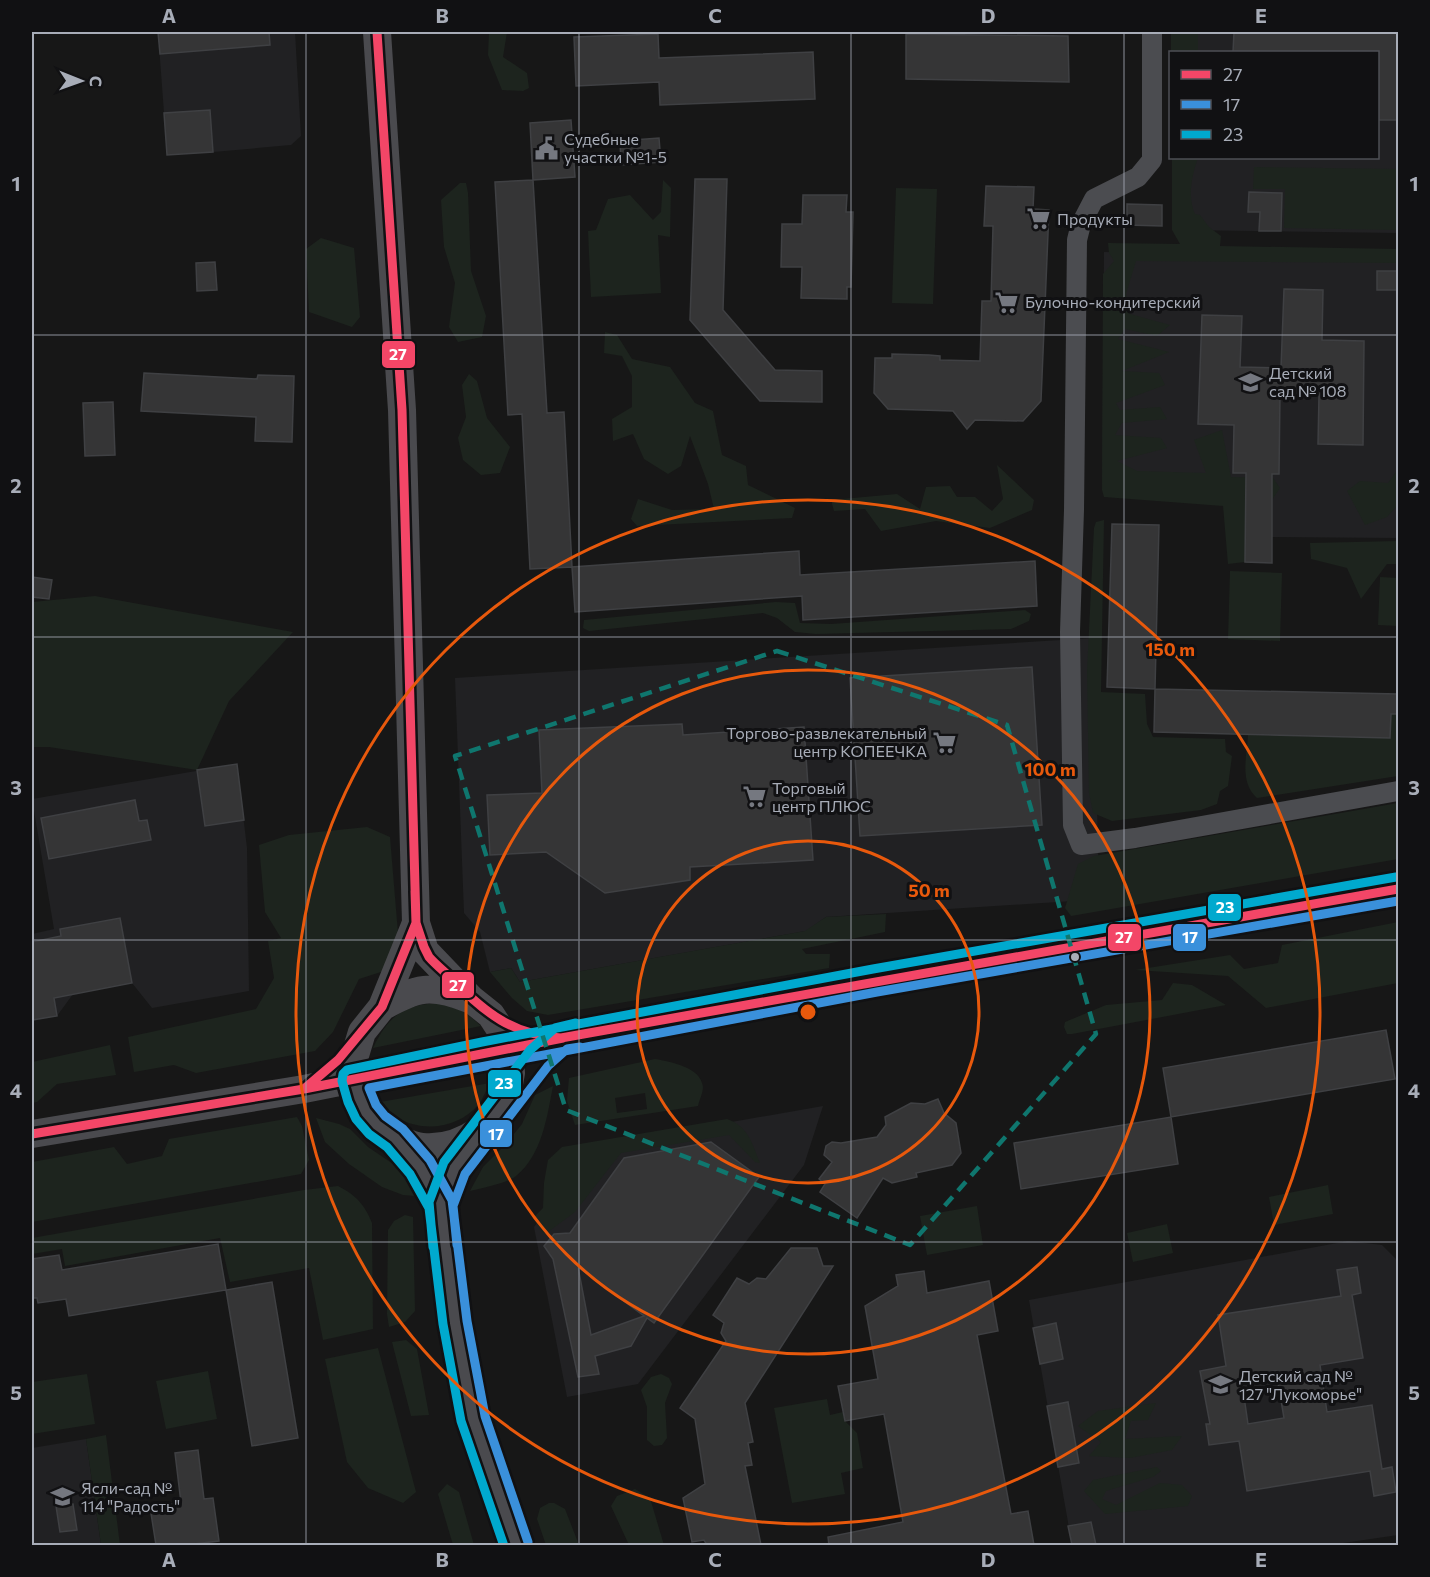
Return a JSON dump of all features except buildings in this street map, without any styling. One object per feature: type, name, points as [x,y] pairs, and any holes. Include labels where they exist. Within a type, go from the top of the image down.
[{"type":"street","points":[[304,1089],[350,1106],[386,1132],[421,1147],[453,1144],[470,1138],[493,1118],[510,1081],[509,1049],[504,1035],[481,1007],[425,951],[416,923],[402,410],[377,32]]},
{"type":"street","points":[[1152,32],[1152,160],[1138,177],[1094,199],[1081,224],[1077,240],[1074,510],[1070,632],[1073,825],[1081,845],[1135,838],[1398,791]]},
{"type":"street","points":[[32,1134],[304,1089],[561,1038],[1398,889]]},
{"type":"street","points":[[304,1089],[338,1060],[382,1007],[416,923]]},
{"type":"street","points":[[382,1007],[405,994],[419,990],[446,990],[527,1034],[544,1038],[561,1038]]},
{"type":"street","points":[[362,1032],[353,1062],[354,1080],[359,1098],[366,1112],[420,1167],[441,1204],[455,1323],[472,1419],[518,1545]]},
{"type":"street","points":[[441,1204],[454,1168],[539,1058],[561,1038]]},
{"type":"highlighted area","points":[[777,651],[1007,725],[1096,1034],[910,1245],[566,1110],[455,756]]},
{"type":"shaded area","points":[[158,32],[295,32],[301,136],[291,145],[213,152],[164,113]]},
{"type":"shaded area","points":[[489,32],[507,32],[503,57],[527,73],[529,88],[523,91],[502,90],[488,55]]},
{"type":"shaded area","points":[[1171,32],[1198,32],[1198,51],[1171,51]]},
{"type":"shaded area","points":[[1187,32],[1398,32],[1398,233],[1184,230],[1185,159],[1379,159],[1379,51],[1187,51]]},
{"type":"shaded area","points":[[1172,159],[1198,159],[1191,186],[1191,200],[1195,214],[1200,215],[1209,227],[1221,236],[1220,246],[1398,249],[1398,263],[1136,261],[1126,294],[1130,314],[1170,325],[1157,336],[1125,329],[1118,339],[1169,352],[1122,371],[1159,373],[1165,385],[1116,403],[1120,410],[1160,407],[1167,419],[1122,423],[1115,435],[1161,438],[1167,448],[1117,461],[1137,471],[1206,473],[1194,440],[1222,430],[1231,477],[1273,478],[1280,488],[1272,500],[1245,500],[1245,562],[1228,564],[1223,506],[1104,497],[1102,490],[1103,274],[1114,261],[1109,253],[1108,243],[1180,244],[1172,230]]},
{"type":"shaded area","points":[[1254,167],[1398,169],[1398,230],[1284,228],[1285,189],[1253,189]]},
{"type":"shaded area","points":[[663,180],[671,188],[670,237],[658,235],[661,293],[591,297],[588,231],[596,230],[608,199],[630,195],[653,220],[661,212]]},
{"type":"shaded area","points":[[460,183],[466,183],[468,193],[471,271],[486,316],[482,337],[458,342],[449,327],[455,283],[444,247],[441,200]]},
{"type":"shaded area","points":[[896,188],[937,189],[933,304],[892,303]]},
{"type":"shaded area","points":[[321,238],[354,248],[360,317],[352,327],[309,312],[306,249]]},
{"type":"shaded area","name":"Детский сад № 108","points":[[1104,252],[1398,255],[1398,538],[1272,537],[1272,492],[1102,490]]},
{"type":"shaded area","points":[[605,332],[617,335],[632,359],[670,367],[695,403],[713,411],[722,455],[746,466],[748,485],[795,508],[792,518],[637,526],[631,519],[638,499],[672,510],[714,509],[708,484],[690,436],[681,466],[668,474],[644,459],[633,434],[613,441],[612,419],[632,407],[632,376],[622,356],[604,353]]},
{"type":"shaded area","points":[[469,374],[477,381],[487,418],[510,447],[500,473],[481,475],[463,460],[458,438],[466,417],[462,385]]},
{"type":"shaded area","points":[[997,465],[1034,500],[1032,510],[990,528],[936,521],[881,531],[865,509],[834,511],[831,500],[897,494],[920,509],[926,487],[950,486],[957,497],[975,497],[992,511],[1003,499]]},
{"type":"shaded area","points":[[1398,469],[1398,505],[1387,517],[1365,525],[1347,491],[1360,481],[1388,483]]},
{"type":"shaded area","points":[[1104,520],[1101,692],[1145,694],[1147,724],[1153,737],[1225,739],[1226,752],[1232,756],[1228,786],[1220,791],[1217,804],[1201,810],[1112,821],[1093,813],[1089,793],[1087,671],[1094,528],[1096,522]]},
{"type":"shaded area","points":[[1398,541],[1398,564],[1387,564],[1361,599],[1347,568],[1311,559],[1310,543]]},
{"type":"shaded area","points":[[1230,571],[1282,573],[1280,641],[1228,639]]},
{"type":"shaded area","points":[[1380,577],[1398,578],[1398,626],[1378,625]]},
{"type":"shaded area","points":[[95,596],[293,632],[229,701],[197,770],[49,747],[32,747],[32,602]]},
{"type":"shaded area","points":[[776,602],[795,603],[800,623],[831,624],[1025,610],[1031,614],[1029,621],[1011,629],[816,634],[795,632],[777,618],[763,613],[589,631],[583,628],[584,620]]},
{"type":"shaded area","points":[[1093,638],[1099,890],[1088,900],[826,917],[806,931],[520,982],[511,968],[490,972],[480,932],[464,913],[455,678]]},
{"type":"shaded area","points":[[1391,714],[1398,714],[1398,776],[1257,798],[1251,792],[1245,768],[1248,735],[1390,738]]},
{"type":"shaded area","points":[[237,764],[247,848],[249,991],[152,1008],[132,983],[73,994],[57,1016],[32,1020],[32,934],[54,929],[32,799]]},
{"type":"shaded area","points":[[1398,803],[1398,859],[1071,916],[1065,908],[1078,864],[1094,856]]},
{"type":"shaded area","points":[[367,827],[390,837],[399,945],[384,971],[359,979],[333,1032],[315,1051],[196,1073],[174,1065],[134,1072],[128,1037],[256,1009],[274,978],[268,941],[281,938],[265,912],[259,845],[289,835]]},
{"type":"shaded area","points":[[886,914],[885,932],[802,949],[806,954],[830,954],[829,968],[548,1015],[527,1011],[512,998],[490,972],[511,968],[520,982],[805,931],[826,917]]},
{"type":"shaded area","points":[[1398,922],[1398,983],[1266,1008],[1228,976],[1135,970],[1230,955],[1244,969],[1278,963],[1282,945]]},
{"type":"shaded area","points":[[1173,983],[1192,985],[1226,1005],[1067,1034],[1064,1027],[1065,1022],[1106,1005],[1162,1000]]},
{"type":"shaded area","points":[[440,1003],[465,1012],[481,1026],[373,1048],[391,1020],[399,1014],[416,1006]]},
{"type":"shaded area","points":[[110,1045],[116,1075],[57,1084],[37,1102],[32,1103],[32,1062]]},
{"type":"shaded area","points":[[655,1059],[691,1070],[701,1080],[703,1089],[698,1106],[575,1125],[567,1101],[569,1078]],"holes":[[[645,1093],[647,1109],[617,1113],[615,1098]]]},
{"type":"shaded area","points":[[490,1083],[479,1104],[471,1112],[441,1126],[419,1126],[408,1123],[395,1116],[380,1102]]},
{"type":"shaded area","points":[[553,1086],[542,1135],[525,1167],[507,1181],[470,1191],[483,1167],[522,1124],[535,1095]]},
{"type":"shaded area","points":[[823,1106],[804,1165],[638,1384],[567,1397],[534,1227],[595,1146]]},
{"type":"shaded area","points":[[297,1117],[302,1126],[309,1160],[301,1174],[32,1222],[32,1162],[114,1147],[127,1164],[162,1156],[169,1139]]},
{"type":"shaded area","points":[[316,1118],[350,1129],[368,1147],[408,1174],[415,1196],[403,1195],[382,1187],[349,1164],[325,1142]]},
{"type":"shaded area","points":[[727,1119],[745,1131],[760,1163],[755,1162],[729,1135],[621,1153],[575,1212],[548,1232],[543,1233],[533,1218],[543,1208],[548,1160],[562,1147]]},
{"type":"shaded area","points":[[1328,1185],[1333,1214],[1274,1225],[1269,1197]]},
{"type":"shaded area","points":[[338,1186],[359,1201],[372,1223],[373,1329],[323,1340],[309,1268],[230,1282],[220,1238],[65,1266],[62,1249],[32,1254],[32,1238]]},
{"type":"shaded area","points":[[977,1206],[983,1245],[927,1255],[920,1216]]},
{"type":"shaded area","points":[[405,1215],[413,1217],[415,1311],[405,1322],[389,1327],[387,1314],[388,1230],[394,1221]]},
{"type":"shaded area","points":[[1167,1224],[1173,1253],[1133,1262],[1127,1233]]},
{"type":"shaded area","name":"Детский сад № 127 \"Лукоморье\"","points":[[1348,1241],[1382,1245],[1398,1261],[1398,1535],[1323,1546],[1072,1545],[1029,1300]]},
{"type":"shaded area","points":[[406,1340],[417,1349],[429,1415],[411,1416],[392,1342]]},
{"type":"shaded area","points":[[378,1348],[416,1492],[403,1503],[368,1488],[347,1462],[325,1359]]},
{"type":"shaded area","points":[[208,1371],[217,1419],[166,1429],[156,1381]]},
{"type":"shaded area","points":[[87,1374],[95,1424],[32,1434],[32,1382]]},
{"type":"shaded area","points":[[661,1374],[669,1378],[672,1384],[665,1403],[667,1438],[662,1445],[654,1446],[647,1440],[647,1407],[641,1390],[651,1377]]},
{"type":"shaded area","points":[[827,1399],[830,1415],[843,1412],[845,1421],[857,1433],[863,1468],[841,1473],[845,1494],[792,1503],[774,1408]]},
{"type":"shaded area","points":[[1156,1403],[1148,1420],[1131,1421],[1125,1439],[1182,1436],[1172,1450],[1130,1458],[1089,1456],[1101,1442],[1078,1426],[1098,1411]]},
{"type":"shaded area","points":[[106,1435],[120,1545],[101,1545],[86,1439]]},
{"type":"shaded area","name":"Ясли-сад № 114 \"Радость\"","points":[[86,1439],[101,1545],[32,1546],[32,1448]]},
{"type":"shaded area","points":[[1157,1467],[1161,1471],[1153,1477],[1106,1491],[1102,1499],[1116,1505],[1160,1483],[1182,1485],[1192,1496],[1188,1506],[1105,1514],[1084,1491],[1093,1480]]},
{"type":"shaded area","points":[[447,1484],[459,1492],[474,1545],[453,1545],[438,1494]]},
{"type":"shaded area","points":[[635,1489],[650,1498],[664,1545],[629,1545],[611,1506],[617,1496]]},
{"type":"shaded area","points":[[549,1503],[565,1509],[579,1545],[546,1545],[537,1519],[540,1508]]},
{"type":"transit line","name":"27","points":[[377,32],[402,410],[416,923],[429,957],[477,1003],[514,1027],[544,1036],[561,1038],[1398,889]]},
{"type":"transit line","name":"23","points":[[504,1546],[461,1421],[443,1324],[429,1208],[410,1174],[387,1147],[369,1134],[356,1119],[342,1081],[343,1074],[347,1070],[482,1042],[873,969],[1396,877]]},
{"type":"transit line","name":"27","points":[[304,1089],[338,1060],[382,1007],[416,923],[415,891]]},
{"type":"transit line","name":"17","points":[[528,1542],[485,1416],[467,1321],[452,1200],[430,1160],[403,1129],[385,1116],[376,1105],[369,1088],[877,992],[1398,901]]},
{"type":"transit line","name":"23","points":[[433,1247],[429,1202],[444,1162],[530,1050],[555,1028],[576,1023]]},
{"type":"transit line","name":"27","points":[[32,1134],[304,1089],[563,1038]]},
{"type":"transit line","name":"17","points":[[457,1245],[453,1206],[465,1174],[548,1066],[567,1049],[580,1047]]},
{"type":"place","name":"Судебные участки №1-5","points":[[546,148]]},
{"type":"place","name":"Продукты","points":[[1039,219]]},
{"type":"place","name":"Булочно-кондитерский","points":[[1007,302]]},
{"type":"place","name":"Детский сад № 108","points":[[1251,382]]},
{"type":"place","name":"Торгово-развлекательный центр КОПЕЕЧКА","points":[[945,742]]},
{"type":"place","name":"Торговый центр ПЛЮС","points":[[754,797]]},
{"type":"place","name":"Детский сад № 127 \"Лукоморье\"","points":[[1221,1385]]},
{"type":"place","name":"Ясли-сад № 114 \"Радость\"","points":[[63,1497]]}]
